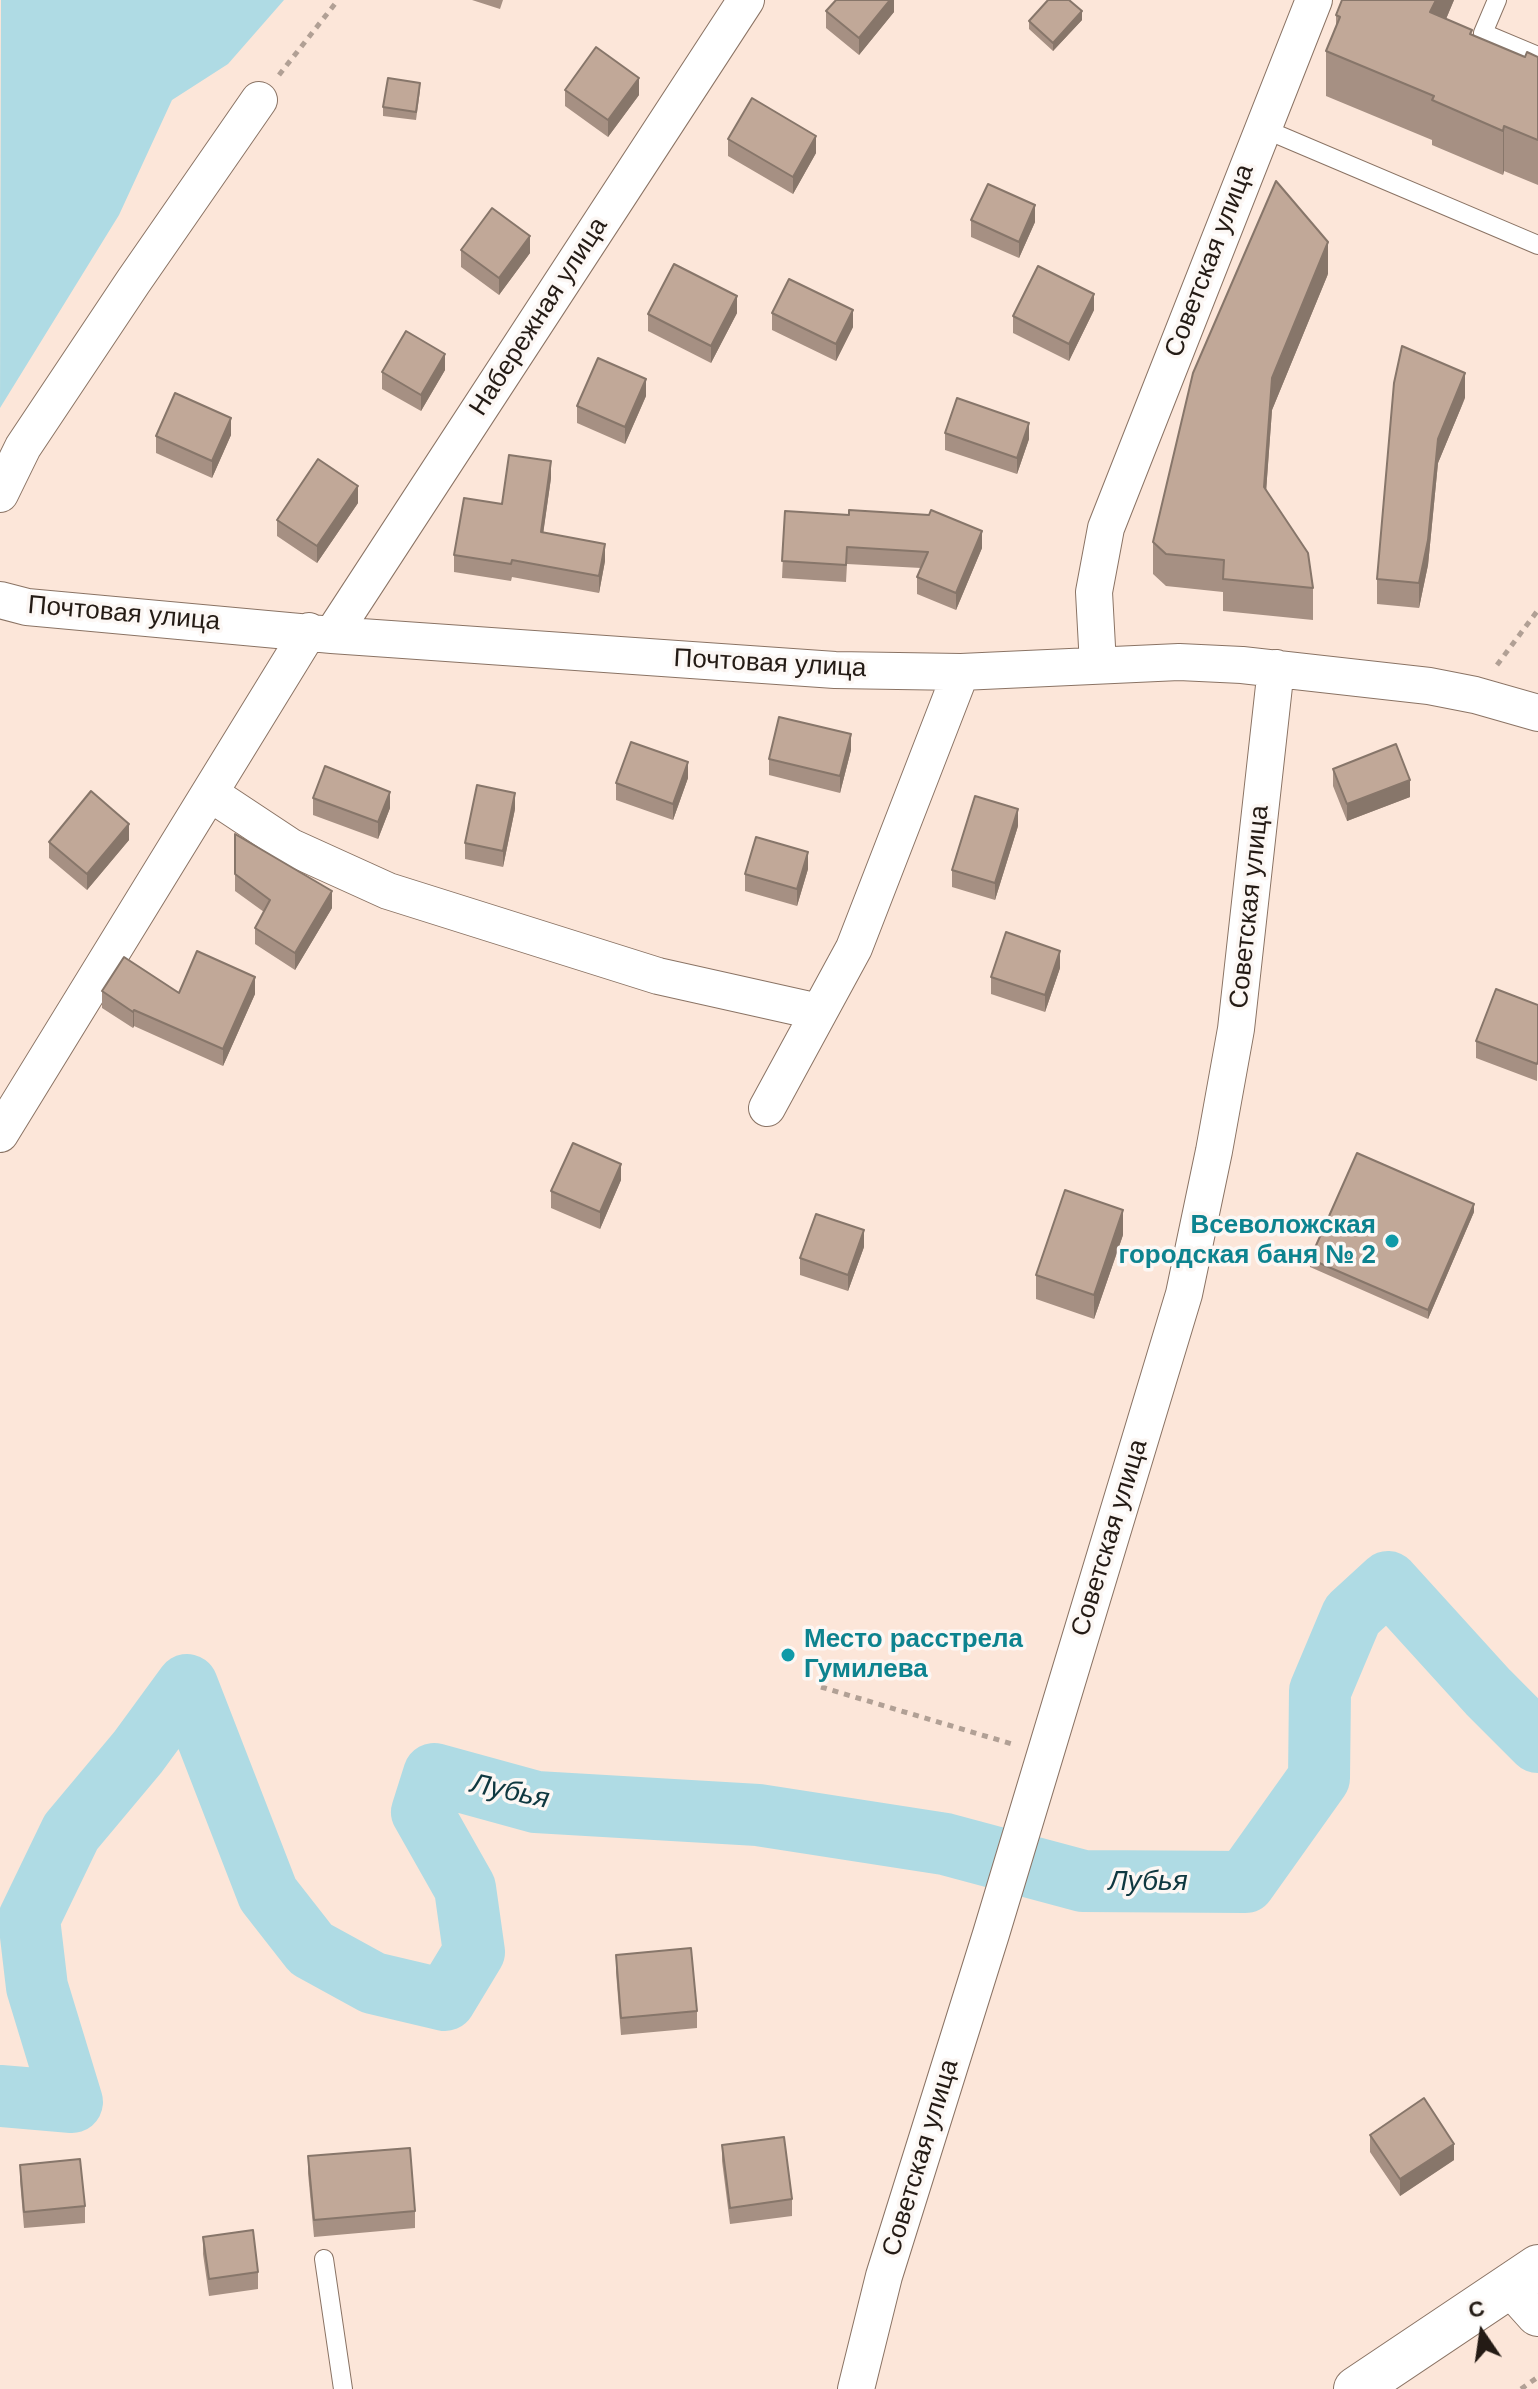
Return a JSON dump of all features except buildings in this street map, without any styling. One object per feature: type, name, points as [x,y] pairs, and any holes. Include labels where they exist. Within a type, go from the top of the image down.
[{"type":"street","name":"Набережная улица","points":[[0,1134],[211,794],[746,0]]},
{"type":"street","name":"Советская улица","points":[[1098,665],[1094,592],[1106,528],[1314,0]]},
{"type":"street","points":[[0,494],[32,434],[259,100]]},
{"type":"street","name":"Почтовая улица","points":[[9,611],[835,670],[961,672],[1179,662],[1276,668],[1429,686],[1538,713]]},
{"type":"street","name":"Советская улица","points":[[856,2389],[884,2276],[991,1934],[1184,1294],[1236,1029],[1276,668]]},
{"type":"street","points":[[767,1108],[854,948],[961,672]]},
{"type":"street","points":[[211,794],[291,847],[388,891],[658,976],[819,1012]]},
{"type":"street","points":[[1356,2389],[1529,2289]]},
{"type":"lane","points":[[1497,0],[1483,33],[1538,56]]},
{"type":"lane","points":[[1262,128],[1538,245]]},
{"type":"lane","points":[[324,2259],[343,2389]]},
{"type":"path","points":[[259,100],[338,0]]},
{"type":"path","points":[[1475,695],[1538,610]]},
{"type":"path","points":[[821,1687],[1014,1745]]},
{"type":"path","points":[[1521,2389],[1538,2377]]},
{"type":"water","points":[[1,0],[284,0],[228,64],[172,100],[119,215],[0,408]]},
{"type":"waterway","name":"Лубья","points":[[0,2096],[72,2102],[37,1987],[29,1919],[71,1832],[138,1752],[187,1685],[268,1894],[311,1949],[373,1983],[445,2000],[474,1952],[465,1888],[422,1812],[434,1774],[536,1802],[758,1815],[945,1844],[1083,1881],[1245,1882],[1319,1778],[1320,1691],[1352,1615],[1388,1582],[1538,1742]]},
{"type":"place","name":"Всеволожская городская баня № 2","points":[[1392,1241]]},
{"type":"place","name":"Место расстрела Гумилева","points":[[788,1655]]}]
